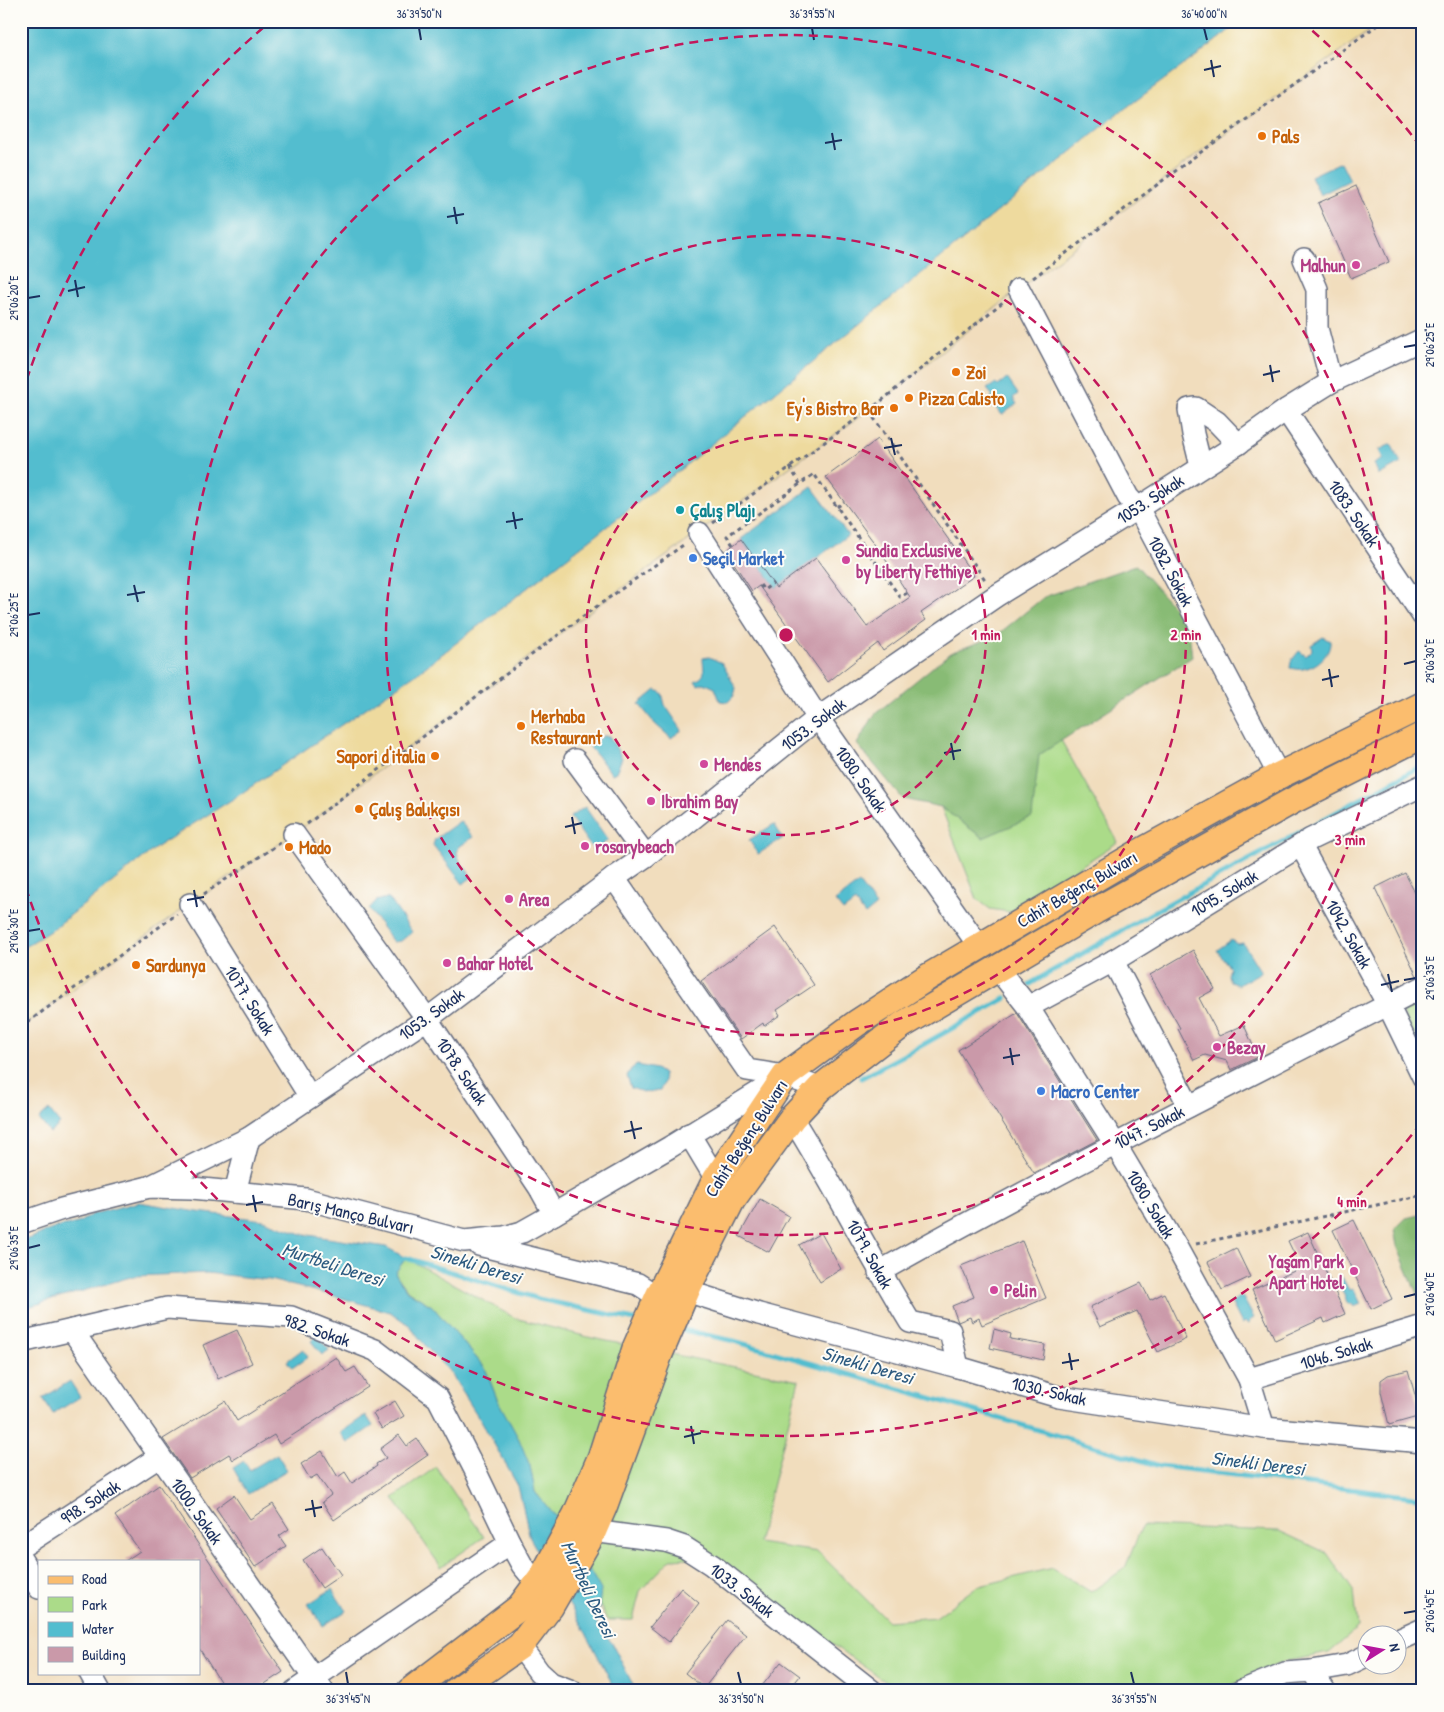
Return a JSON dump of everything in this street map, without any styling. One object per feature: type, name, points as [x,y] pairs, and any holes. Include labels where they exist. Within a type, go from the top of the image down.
[{"type":"main road","name":"Cahit Beğenç Bulvarı","points":[[456,1691],[520,1646],[550,1607],[587,1527],[601,1457],[647,1351],[663,1305],[716,1179],[785,1076],[857,1023],[979,946],[1137,854],[1278,776],[1423,705]]},
{"type":"main road","name":"Cahit Beğenç Bulvarı","points":[[663,1305],[689,1285],[732,1200],[792,1118],[820,1088],[902,1025],[1095,911],[1284,806],[1423,735]]},
{"type":"main road","name":"Cahit Beğenç Bulvarı","points":[[410,1691],[520,1607],[540,1579],[587,1527]]},
{"type":"street","points":[[1304,259],[1317,289],[1317,328],[1331,382]]},
{"type":"street","name":"1082. Sokak","points":[[1019,288],[1128,497],[1138,508],[1278,776]]},
{"type":"street","name":"1053. Sokak","points":[[149,1187],[249,1138],[426,1019],[646,856],[818,718],[996,596],[1138,508],[1331,382],[1423,339]]},
{"type":"street","points":[[1201,466],[1189,409],[1196,408],[1216,422],[1238,444]]},
{"type":"street","name":"1083. Sokak","points":[[1286,410],[1423,616]]},
{"type":"street","name":"1080. Sokak","points":[[699,533],[818,718],[979,946]]},
{"type":"street","points":[[575,760],[646,856]]},
{"type":"street","name":"1095. Sokak","points":[[1028,1007],[1113,960],[1311,839],[1423,785]]},
{"type":"street","name":"1078. Sokak","points":[[294,834],[426,1019],[539,1187],[554,1214]]},
{"type":"street","name":"1042. Sokak","points":[[1301,846],[1388,1005],[1422,1073]]},
{"type":"street","points":[[614,878],[747,1070],[785,1076],[820,1088]]},
{"type":"street","name":"1077. Sokak","points":[[190,904],[310,1097]]},
{"type":"street","points":[[1113,960],[1189,1106]]},
{"type":"street","name":"1080. Sokak","points":[[998,969],[1028,1007],[1115,1144],[1177,1248],[1249,1379],[1264,1428]]},
{"type":"street","name":"1047. Sokak","points":[[879,1272],[1115,1144],[1423,988]]},
{"type":"street","name":"Barış Manço Bulvarı","points":[[21,1223],[62,1209],[149,1187],[192,1188],[306,1199],[464,1241],[504,1237],[522,1232],[554,1214],[785,1076]]},
{"type":"street","name":"1079. Sokak","points":[[792,1118],[821,1164],[879,1272],[910,1322],[950,1331],[958,1367]]},
{"type":"street","points":[[690,1134],[716,1179]]},
{"type":"street","points":[[235,1192],[249,1138]]},
{"type":"street","points":[[464,1241],[638,1284],[663,1305]]},
{"type":"street","name":"1030. Sokak","points":[[689,1285],[699,1295],[759,1314],[958,1367],[1059,1397],[1264,1428],[1423,1442]]},
{"type":"street","name":"982. Sokak","points":[[21,1342],[167,1308],[291,1317],[375,1350],[438,1398],[522,1565],[540,1579]]},
{"type":"street","name":"1046. Sokak","points":[[1249,1379],[1423,1326]]},
{"type":"street","name":"1000. Sokak","points":[[72,1330],[318,1685]]},
{"type":"street","name":"998. Sokak","points":[[21,1547],[159,1457]]},
{"type":"street","name":"1033. Sokak","points":[[587,1527],[666,1541],[684,1547],[712,1564],[872,1691]]},
{"type":"street","points":[[295,1691],[318,1685],[510,1543]]},
{"type":"street","points":[[21,1558],[38,1586]]},
{"type":"street","points":[[1406,1637],[1423,1629]]},
{"type":"street","points":[[520,1646],[548,1687],[572,1691]]},
{"type":"street","points":[[1241,1691],[1285,1673],[1347,1665],[1356,1661]]},
{"type":"street","points":[[1312,1671],[1325,1691]]},
{"type":"street","points":[[91,1674],[100,1691]]},
{"type":"path","points":[[868,411],[996,596]]},
{"type":"path","points":[[790,467],[800,484]]},
{"type":"path","points":[[734,545],[727,536],[814,474],[900,597],[907,593]]},
{"type":"path","points":[[837,507],[844,502]]},
{"type":"path","points":[[886,577],[893,572]]},
{"type":"path","points":[[760,585],[764,590],[773,583]]},
{"type":"path","points":[[1177,1248],[1423,1195]]},
{"type":"green space","points":[[1136,565],[1188,623],[1192,657],[1039,755],[1032,817],[983,838],[941,807],[903,799],[857,744],[875,714],[950,653],[996,636],[1044,597]]},
{"type":"green space","points":[[1061,740],[1118,842],[1010,912],[990,909],[977,899],[941,807],[983,838],[1038,755]]},
{"type":"green space","points":[[1423,999],[1423,1054],[1401,1010]]},
{"type":"green space","points":[[1423,1214],[1423,1302],[1421,1303],[1397,1246],[1394,1230],[1406,1218]]},
{"type":"green space","points":[[406,1258],[515,1318],[592,1338],[799,1380],[758,1543],[818,1552],[888,1621],[936,1617],[976,1587],[1052,1568],[1091,1592],[1125,1568],[1142,1526],[1279,1531],[1327,1553],[1354,1592],[1358,1624],[1356,1624],[1356,1630],[1329,1653],[1283,1662],[1218,1691],[899,1691],[704,1557],[671,1559],[640,1591],[633,1620],[607,1620],[555,1516],[535,1492],[530,1466],[497,1399],[485,1368],[432,1306],[408,1291],[395,1273]]},
{"type":"green space","points":[[436,1467],[484,1537],[441,1567],[393,1498]]},
{"type":"sand","name":"Çalış Plajı","points":[[1241,21],[1383,21],[1190,160],[1019,289],[880,402],[582,617],[294,834],[190,904],[21,1027],[21,949],[53,929],[158,846],[236,797],[420,671],[676,473],[1119,113]]},
{"type":"water","points":[[21,21],[1241,21],[1119,113],[676,473],[420,671],[236,797],[158,846],[53,929],[21,949]]},
{"type":"water","points":[[1341,162],[1350,180],[1320,195],[1311,176]]},
{"type":"water","points":[[1007,378],[1018,394],[1013,398],[1017,404],[1002,415],[995,405],[991,408],[986,401],[993,396],[987,389],[996,383],[998,385]]},
{"type":"water","points":[[1391,444],[1401,463],[1379,475],[1374,464],[1383,459],[1379,450]]},
{"type":"water","points":[[812,487],[848,535],[776,588],[741,539]]},
{"type":"water","points":[[1323,637],[1330,641],[1330,646],[1322,660],[1308,668],[1290,668],[1291,661],[1299,651],[1306,656],[1312,650],[1311,645]]},
{"type":"water","points":[[709,657],[722,663],[736,688],[734,696],[728,702],[720,701],[715,688],[704,683],[698,685],[695,681],[703,675],[703,658]]},
{"type":"water","points":[[656,690],[662,693],[665,705],[682,730],[671,738],[655,724],[639,704]]},
{"type":"water","points":[[603,736],[609,736],[622,758],[616,772],[612,774],[589,746]]},
{"type":"water","points":[[585,807],[608,840],[594,851],[570,817]]},
{"type":"water","points":[[460,821],[473,837],[459,847],[457,853],[460,861],[472,877],[463,884],[433,845],[435,839]]},
{"type":"water","points":[[774,824],[783,838],[758,854],[749,840]]},
{"type":"water","points":[[859,883],[876,906],[865,915],[855,902],[843,911],[835,901]]},
{"type":"water","points":[[387,898],[412,932],[401,941],[393,942],[369,909],[376,901]]},
{"type":"water","points":[[1231,940],[1237,944],[1243,943],[1261,972],[1238,985],[1230,982],[1228,975],[1230,968],[1217,950]]},
{"type":"water","points":[[637,1065],[656,1069],[663,1074],[664,1081],[660,1091],[643,1092],[631,1088],[627,1076],[631,1069]]},
{"type":"water","points":[[49,1110],[60,1124],[50,1133],[39,1119]]},
{"type":"water","name":"Murtbeli Deresi","points":[[139,1202],[263,1220],[302,1234],[386,1247],[406,1258],[395,1273],[407,1291],[432,1306],[485,1368],[497,1399],[519,1439],[530,1466],[535,1492],[555,1516],[560,1518],[601,1590],[597,1625],[612,1643],[636,1691],[616,1691],[587,1635],[530,1538],[518,1486],[481,1421],[449,1371],[409,1325],[390,1312],[270,1280],[207,1273],[134,1276],[21,1309],[21,1242],[55,1228],[78,1223],[93,1214]]},
{"type":"water","points":[[1342,1277],[1349,1290],[1354,1289],[1361,1304],[1354,1307],[1352,1304],[1348,1304],[1337,1280]]},
{"type":"water","points":[[1242,1296],[1254,1318],[1250,1320],[1249,1324],[1245,1322],[1242,1324],[1231,1302]]},
{"type":"water","points":[[317,1335],[329,1350],[322,1355],[311,1341]]},
{"type":"water","points":[[303,1349],[308,1357],[292,1368],[287,1361]]},
{"type":"water","points":[[70,1381],[80,1397],[53,1414],[43,1398]]},
{"type":"water","points":[[366,1415],[373,1426],[348,1443],[340,1433]]},
{"type":"water","points":[[277,1454],[287,1470],[248,1494],[233,1468],[244,1461],[250,1470]]},
{"type":"water","points":[[332,1589],[346,1611],[323,1626],[308,1604]]},
{"type":"building","points":[[1356,186],[1389,262],[1351,278],[1318,203]]},
{"type":"building","points":[[878,439],[974,576],[921,613],[926,620],[883,651],[878,643],[828,682],[759,586],[752,591],[726,551],[741,539],[776,588],[816,558],[867,627],[910,597],[878,548],[826,477]]},
{"type":"building","points":[[1405,873],[1423,909],[1423,975],[1417,976],[1375,888]]},
{"type":"building","points":[[775,927],[814,985],[777,1010],[780,1015],[764,1026],[763,1023],[741,1039],[701,981]]},
{"type":"building","points":[[1193,950],[1215,989],[1199,998],[1219,1036],[1244,1025],[1258,1057],[1231,1070],[1227,1061],[1205,1055],[1194,1060],[1178,1029],[1180,1028],[1150,975]]},
{"type":"building","points":[[1017,1013],[1097,1140],[1034,1173],[958,1050]]},
{"type":"building","points":[[760,1199],[789,1216],[769,1252],[739,1236]]},
{"type":"building","points":[[1354,1220],[1392,1299],[1371,1309],[1333,1230]]},
{"type":"building","points":[[1308,1232],[1345,1314],[1325,1323],[1323,1318],[1275,1340],[1252,1290],[1301,1268],[1288,1241]]},
{"type":"building","points":[[821,1233],[841,1269],[820,1282],[799,1245]]},
{"type":"building","points":[[1022,1241],[1046,1298],[982,1325],[979,1318],[972,1322],[970,1317],[958,1322],[952,1306],[974,1297],[961,1266]]},
{"type":"building","points":[[1236,1248],[1250,1277],[1222,1290],[1208,1262]]},
{"type":"building","points":[[1141,1283],[1150,1300],[1164,1293],[1186,1339],[1158,1352],[1137,1311],[1100,1327],[1090,1307]]},
{"type":"building","points":[[994,1329],[1011,1334],[1010,1339],[1045,1345],[1043,1360],[990,1348]]},
{"type":"building","points":[[237,1330],[252,1363],[218,1379],[203,1345]]},
{"type":"building","points":[[336,1357],[346,1372],[355,1367],[368,1387],[279,1444],[274,1435],[233,1460],[229,1454],[190,1478],[163,1439],[225,1401],[237,1421]]},
{"type":"building","points":[[1408,1370],[1421,1416],[1389,1425],[1381,1392],[1381,1380],[1388,1375]]},
{"type":"building","points":[[395,1401],[404,1416],[382,1429],[373,1414]]},
{"type":"building","points":[[399,1435],[407,1446],[417,1439],[428,1455],[334,1520],[322,1502],[331,1495],[317,1475],[310,1479],[301,1464],[322,1451],[338,1477],[345,1472],[352,1483],[386,1458],[380,1449]]},
{"type":"building","points":[[159,1485],[283,1672],[254,1691],[226,1691],[200,1650],[200,1560],[126,1560],[140,1551],[115,1516]]},
{"type":"building","points":[[234,1495],[250,1519],[273,1504],[289,1529],[279,1536],[286,1546],[255,1567],[216,1508]]},
{"type":"building","points":[[322,1547],[341,1575],[322,1588],[303,1560]]},
{"type":"building","points":[[681,1588],[699,1603],[669,1642],[650,1627]]},
{"type":"building","points":[[727,1620],[746,1635],[704,1688],[685,1673]]},
{"type":"building","points":[[781,1662],[800,1676],[788,1691],[758,1691]]},
{"type":"waterway","points":[[1030,984],[1159,909],[1423,765]]},
{"type":"waterway","points":[[861,1078],[1006,998]]},
{"type":"waterway","name":"Sinekli Deresi","points":[[401,1259],[406,1258],[539,1299],[639,1321]]},
{"type":"waterway","name":"Sinekli Deresi","points":[[679,1329],[734,1341],[1160,1466],[1423,1498]]},
{"type":"place","name":"Pals","points":[[1262,136]]},
{"type":"place","name":"Malhun","points":[[1356,265]]},
{"type":"place","name":"Zoi","points":[[956,372]]},
{"type":"place","name":"Pizza Calisto","points":[[909,398]]},
{"type":"place","name":"Ey's Bistro Bar","points":[[894,408]]},
{"type":"place","name":"Çalış Plajı","points":[[680,510]]},
{"type":"place","name":"Seçil Market","points":[[693,558]]},
{"type":"place","name":"Sundia Exclusive by Liberty Fethiye","points":[[846,560]]},
{"type":"place","name":"Merhaba Restaurant","points":[[521,726]]},
{"type":"place","name":"Sapori d'italia","points":[[435,756]]},
{"type":"place","name":"Mendes","points":[[704,764]]},
{"type":"place","name":"Ibrahim Bay","points":[[651,801]]},
{"type":"place","name":"Çalış Balıkçısı","points":[[359,809]]},
{"type":"place","name":"rosarybeach","points":[[585,846]]},
{"type":"place","name":"Mado","points":[[289,847]]},
{"type":"place","name":"Area","points":[[509,899]]},
{"type":"place","name":"Bahar Hotel","points":[[447,963]]},
{"type":"place","name":"Sardunya","points":[[136,965]]},
{"type":"place","name":"Bezay","points":[[1217,1047]]},
{"type":"place","name":"Macro Center","points":[[1041,1091]]},
{"type":"place","name":"Yaşam Park Apart Hotel","points":[[1354,1271]]},
{"type":"place","name":"Pelin","points":[[994,1290]]}]
